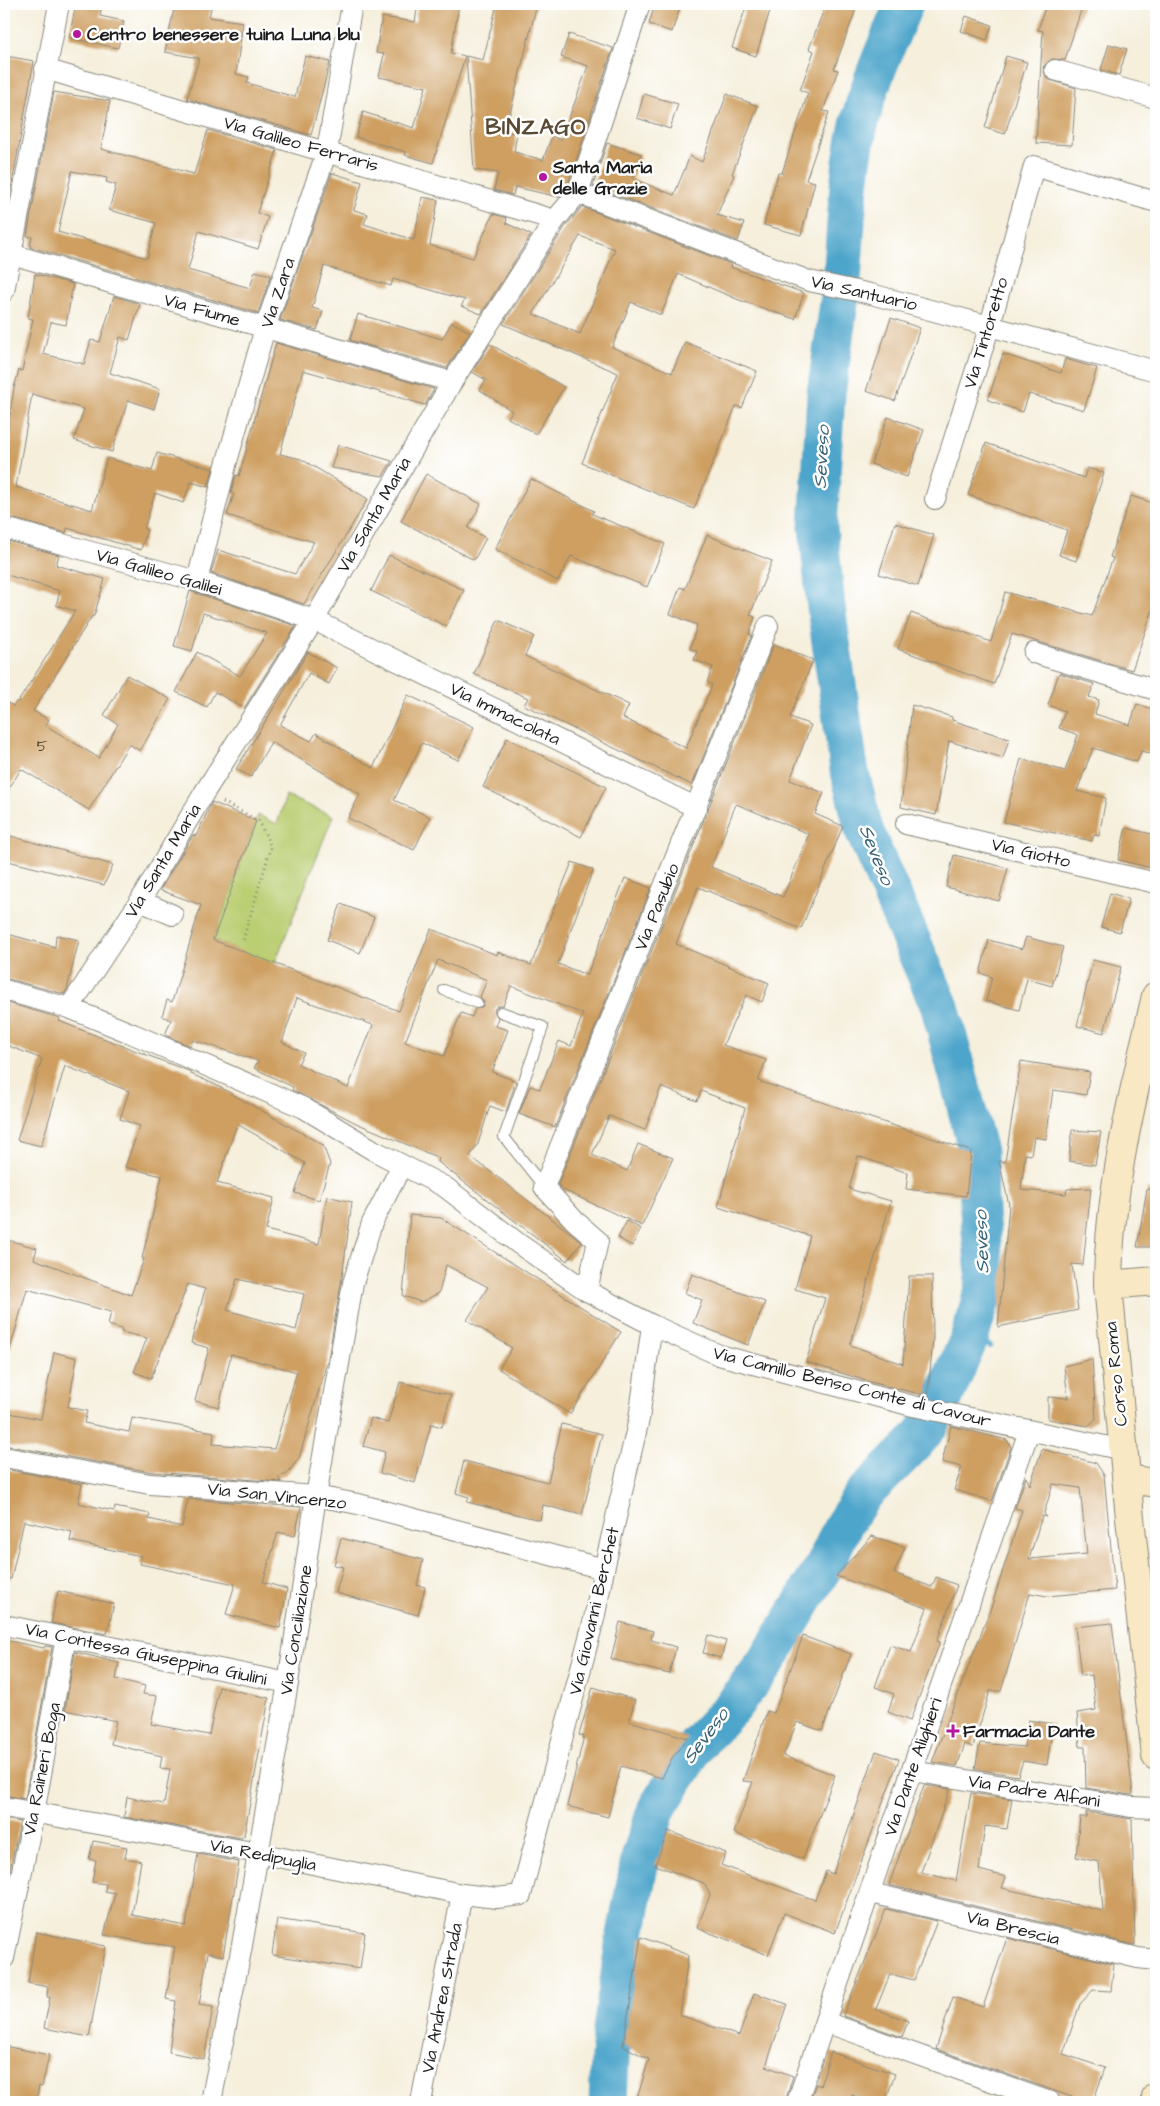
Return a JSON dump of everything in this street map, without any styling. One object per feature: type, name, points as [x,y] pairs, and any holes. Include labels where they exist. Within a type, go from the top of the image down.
[{"type":"street","points":[[4,291],[6,253],[59,4]]},
{"type":"street","name":"Via Zara","points":[[197,581],[226,465],[265,328],[326,151],[352,4]]},
{"type":"street","name":"Via Santa Maria","points":[[69,1008],[140,901],[204,793],[314,620],[452,382],[555,220],[578,193],[640,4]]},
{"type":"street","name":"Via Galileo Ferraris","points":[[45,70],[326,151],[555,220]]},
{"type":"street","points":[[1055,70],[1156,98]]},
{"type":"street","name":"Via Tintoretto","points":[[935,499],[990,325],[1034,166],[1156,202]]},
{"type":"street","name":"Via Santuario","points":[[578,193],[809,281],[871,294],[1156,371]]},
{"type":"street","name":"Via Fiume","points":[[6,253],[452,382]]},
{"type":"street","name":"Via Galileo Galilei","points":[[4,528],[197,581],[314,620]]},
{"type":"street","name":"Via Immacolata","points":[[314,620],[697,808]]},
{"type":"street","name":"Via Pasubio","points":[[544,1187],[697,808],[768,626]]},
{"type":"street","points":[[1034,653],[1156,690]]},
{"type":"street","name":"Via Giotto","points":[[906,824],[1156,883]]},
{"type":"street","points":[[140,901],[173,915]]},
{"type":"street","points":[[4,990],[69,1008]]},
{"type":"street","name":"Corso Roma","points":[[1156,996],[1124,1136],[1116,1181],[1108,1252],[1108,1285],[1127,1480],[1154,1714],[1156,1756]]},
{"type":"street","name":"Via Camillo Benso Conte di Cavour","points":[[69,1008],[304,1108],[402,1165],[446,1187],[587,1291],[652,1325],[719,1355],[913,1406],[1124,1450]]},
{"type":"street","name":"Via Conciliazione","points":[[212,2102],[288,1683],[316,1496],[358,1262],[372,1223],[402,1165]]},
{"type":"street","points":[[544,1187],[574,1220],[598,1241],[587,1291]]},
{"type":"street","points":[[1108,1285],[1156,1281]]},
{"type":"street","name":"Via Giovanni Berchet","points":[[522,1895],[594,1619],[639,1419],[652,1325]]},
{"type":"street","name":"Via Dante Alighieri","points":[[797,2102],[1029,1431]]},
{"type":"street","name":"Via San Vincenzo","points":[[4,1457],[150,1484],[316,1496],[358,1504],[604,1569]]},
{"type":"street","points":[[1127,1480],[1156,1483]]},
{"type":"street","name":"Via Contessa Giuseppina Giulini","points":[[4,1625],[288,1683]]},
{"type":"street","name":"Via Raineri Boga","points":[[4,1958],[34,1813],[66,1637]]},
{"type":"street","name":"Via Padre Alfani","points":[[912,1771],[1131,1807],[1156,1808]]},
{"type":"street","name":"Via Redipuglia","points":[[4,1807],[258,1853],[462,1894],[497,1898],[522,1895]]},
{"type":"street","name":"Via Brescia","points":[[870,1893],[1138,1958],[1156,1960]]},
{"type":"street","name":"Via Andrea Strada","points":[[421,2102],[462,1894]]},
{"type":"street","points":[[825,2022],[1050,2102]]},
{"type":"street","points":[[1156,2097],[1156,2102]]},
{"type":"lane","points":[[444,990],[478,1003]]},
{"type":"lane","points":[[501,1012],[543,1028],[504,1136],[544,1187]]},
{"type":"path","points":[[204,793],[259,821],[271,847],[242,943]]},
{"type":"green space","points":[[286,796],[333,816],[274,965],[213,940],[258,815],[277,824]]},
{"type":"building","points":[[76,4],[102,4],[100,16],[124,21],[118,48],[69,38]]},
{"type":"building","points":[[175,4],[212,4],[209,17],[243,22],[236,74],[249,77],[247,83],[295,97],[305,56],[330,62],[311,135],[187,99],[199,58],[165,52]]},
{"type":"building","points":[[418,4],[459,4],[451,53],[465,56],[433,163],[405,155],[406,152],[356,137],[363,112],[414,128],[426,87],[379,77],[384,54],[376,53],[382,17],[415,22]]},
{"type":"building","points":[[497,4],[537,4],[505,133],[517,132],[514,152],[543,160],[552,136],[561,140],[588,66],[561,57],[569,34],[613,48],[567,187],[559,197],[515,187],[513,195],[494,190],[498,173],[474,170],[466,56],[483,60]]},
{"type":"building","points":[[655,4],[681,4],[672,32],[649,24]]},
{"type":"building","points":[[747,4],[772,4],[756,56],[732,48]]},
{"type":"building","points":[[826,4],[839,4],[856,9],[834,69],[838,70],[823,111],[829,112],[806,180],[815,182],[801,235],[764,225],[778,173],[782,173],[808,93],[800,90],[814,51],[809,49]]},
{"type":"building","points":[[1046,4],[1083,4],[1065,60],[1052,59],[1043,67],[1047,79],[1076,88],[1072,145],[1036,143],[1043,31],[1038,30]]},
{"type":"building","points":[[966,16],[992,25],[987,40],[961,31]]},
{"type":"building","points":[[1109,44],[1127,49],[1119,75],[1101,70]]},
{"type":"building","points":[[6,56],[34,61],[4,229],[4,72]]},
{"type":"building","points":[[1006,56],[1027,62],[1005,134],[985,128]]},
{"type":"building","points":[[54,92],[110,101],[101,149],[194,174],[208,130],[277,150],[257,213],[268,217],[258,249],[199,231],[188,270],[250,288],[255,271],[271,275],[258,313],[30,247],[32,237],[27,236]],"holes":[[[72,171],[107,178],[106,182],[116,185],[109,210],[156,223],[147,258],[58,232]]]},
{"type":"building","points":[[644,94],[678,104],[670,129],[637,118]]},
{"type":"building","points":[[727,94],[758,106],[732,174],[734,175],[717,215],[744,223],[738,241],[593,186],[607,143],[641,154],[633,179],[674,195],[690,156],[702,162]]},
{"type":"building","points":[[332,173],[362,182],[354,210],[368,214],[364,224],[414,240],[422,197],[438,200],[430,245],[473,258],[493,214],[507,218],[506,223],[531,235],[481,314],[461,306],[465,300],[393,279],[391,286],[324,266],[312,308],[323,311],[317,330],[280,320]]},
{"type":"building","points":[[582,207],[731,264],[730,267],[804,293],[795,319],[739,300],[678,274],[661,315],[631,302],[612,347],[672,373],[685,342],[757,371],[742,408],[736,406],[694,509],[582,463],[618,373],[503,324],[565,227]],"holes":[[[580,236],[615,249],[580,334],[533,314]]]},
{"type":"building","points":[[35,274],[73,284],[66,325],[51,322],[43,354],[84,364],[91,340],[100,342],[114,296],[140,304],[129,340],[120,337],[110,373],[160,389],[154,409],[128,400],[112,452],[74,440],[84,409],[32,394],[16,487],[92,510],[107,458],[152,471],[157,453],[213,469],[208,487],[191,482],[183,503],[155,493],[144,529],[147,530],[141,550],[67,528],[66,533],[4,516],[4,452],[14,388],[19,370],[22,371],[33,319],[28,318]]},
{"type":"building","points":[[358,314],[442,339],[452,322],[470,332],[447,368],[350,340]]},
{"type":"building","points":[[891,318],[920,328],[895,401],[866,391]]},
{"type":"building","points":[[276,343],[434,389],[425,405],[303,370],[280,454],[301,459],[368,499],[304,604],[211,573],[218,550],[295,574],[314,542],[227,515],[234,494],[231,493],[236,475],[239,476]]},
{"type":"building","points":[[490,344],[564,387],[536,434],[508,418],[512,411],[480,390],[486,380],[472,372]]},
{"type":"building","points":[[1003,354],[1061,373],[1065,359],[1097,368],[1084,410],[1029,394],[1023,412],[988,400]]},
{"type":"building","points":[[888,417],[924,430],[907,477],[871,464]]},
{"type":"building","points":[[986,443],[1084,478],[1087,468],[1104,473],[1076,561],[1059,555],[1067,530],[968,495]]},
{"type":"building","points":[[338,445],[392,461],[383,476],[331,468]]},
{"type":"building","points":[[426,474],[481,504],[468,528],[486,538],[474,560],[401,521]]},
{"type":"building","points":[[531,479],[594,511],[592,514],[665,544],[647,587],[571,556],[558,581],[495,549]]},
{"type":"building","points":[[1131,496],[1156,504],[1156,600],[1132,670],[1012,634],[994,684],[898,649],[911,613],[991,642],[1005,592],[1092,616],[1113,558],[1110,557]]},
{"type":"building","points":[[895,523],[934,535],[918,586],[879,574]]},
{"type":"building","points":[[707,535],[772,561],[750,615],[755,617],[749,634],[752,635],[692,785],[524,705],[528,698],[474,674],[498,620],[534,636],[525,656],[629,705],[623,718],[686,748],[712,685],[707,682],[713,667],[694,660],[697,651],[690,649],[697,625],[670,614],[680,587],[685,589]]},
{"type":"building","points":[[4,540],[59,555],[56,565],[105,579],[94,616],[92,616],[33,711],[49,720],[45,725],[99,758],[118,724],[104,715],[127,675],[170,699],[140,751],[129,744],[89,810],[21,769],[4,797],[4,701],[13,706],[18,702],[75,611],[56,605],[60,591],[4,574]]},
{"type":"building","points":[[389,555],[464,590],[446,626],[371,591]]},
{"type":"building","points":[[190,591],[296,626],[244,708],[215,692],[207,707],[176,692],[197,652],[240,676],[267,633],[203,613],[192,651],[174,646]]},
{"type":"building","points":[[774,644],[813,660],[790,717],[811,725],[790,780],[824,793],[815,814],[843,826],[801,929],[698,887],[676,944],[769,983],[762,1002],[746,995],[723,1045],[766,1060],[758,1081],[971,1151],[966,1196],[906,1189],[908,1173],[858,1156],[849,1189],[891,1201],[850,1345],[903,1364],[909,1276],[932,1276],[933,1338],[928,1396],[870,1382],[806,1362],[825,1298],[795,1289],[810,1236],[718,1207],[745,1108],[701,1091],[697,1101],[661,1087],[645,1130],[609,1116],[592,1155],[627,1171],[638,1144],[673,1158],[642,1226],[563,1190],[558,1185]],"holes":[[[736,804],[809,834],[783,897],[711,867]]]},
{"type":"building","points":[[308,652],[337,668],[329,684],[309,673],[280,725],[311,741],[316,733],[373,768],[408,695],[474,727],[458,760],[422,743],[394,800],[430,817],[414,850],[348,818],[360,794],[271,742],[251,777],[236,769]]},
{"type":"building","points":[[1059,673],[1094,684],[1089,697],[1099,700],[1095,714],[1130,725],[1137,704],[1156,710],[1156,755],[1141,751],[1137,762],[1093,748],[1077,791],[1106,798],[1099,836],[1094,835],[1092,841],[1004,822],[1021,759],[1065,771],[1078,735],[1059,728],[1065,711],[1048,705]]},
{"type":"building","points":[[912,705],[952,717],[952,720],[1009,739],[1003,758],[949,741],[936,815],[901,807]]},
{"type":"building","points":[[507,738],[606,787],[581,837],[483,787]]},
{"type":"building","points":[[212,802],[256,821],[213,940],[399,1011],[431,929],[497,955],[498,952],[531,965],[572,862],[593,870],[558,964],[587,975],[625,878],[651,888],[555,1127],[519,1114],[530,1086],[540,1089],[559,1041],[571,1046],[583,1014],[511,986],[503,1006],[497,1006],[494,1010],[498,1018],[495,1026],[508,1030],[492,1072],[516,1081],[506,1112],[490,1106],[478,1144],[470,1156],[582,1242],[567,1261],[438,1162],[439,1158],[356,1123],[292,1090],[293,1087],[254,1068],[258,1061],[193,1040],[190,1046],[165,1035],[171,1020],[162,1016],[167,1000],[172,1002],[201,905],[160,890],[193,835],[196,836]],"holes":[[[438,960],[487,980],[480,997],[484,1002],[483,1006],[475,1009],[472,1017],[461,1013],[444,1056],[405,1042]],[[297,998],[373,1025],[348,1088],[298,1064],[304,1053],[282,1042]]]},
{"type":"building","points":[[1126,828],[1156,835],[1156,869],[1118,860]]},
{"type":"building","points":[[4,834],[113,865],[104,885],[4,860]]},
{"type":"building","points":[[954,855],[1008,868],[999,901],[946,887]]},
{"type":"building","points":[[1110,893],[1129,899],[1120,932],[1101,927]]},
{"type":"building","points":[[341,904],[374,917],[360,953],[327,940]]},
{"type":"building","points":[[4,933],[55,947],[56,935],[79,940],[67,989],[64,994],[4,978]]},
{"type":"building","points":[[1026,937],[1063,947],[1052,986],[1027,979],[1019,1010],[986,1001],[992,977],[980,973],[989,940],[1022,949]]},
{"type":"building","points":[[1093,960],[1121,967],[1104,1033],[1077,1026]]},
{"type":"building","points":[[4,1002],[60,1018],[59,1021],[191,1072],[191,1074],[216,1085],[323,1145],[330,1164],[319,1200],[295,1193],[305,1163],[237,1124],[217,1183],[274,1198],[266,1230],[319,1244],[327,1196],[352,1202],[342,1278],[328,1359],[299,1458],[287,1474],[278,1477],[281,1482],[152,1472],[4,1445],[4,1412],[41,1419],[54,1352],[77,1358],[68,1407],[87,1411],[84,1423],[129,1432],[132,1418],[214,1432],[213,1444],[274,1449],[297,1372],[231,1354],[219,1407],[195,1401],[209,1348],[191,1343],[205,1289],[188,1284],[151,1378],[134,1372],[147,1338],[121,1332],[122,1329],[108,1325],[111,1312],[27,1289],[9,1353],[4,1352],[4,1239],[37,1248],[34,1259],[131,1295],[144,1259],[142,1258],[162,1176],[125,1167],[140,1126],[120,1119],[129,1091],[65,1066],[41,1146],[17,1140],[42,1059],[4,1044]],"holes":[[[237,1279],[304,1294],[296,1330],[227,1310]]]},
{"type":"building","points":[[1021,1061],[1090,1072],[1086,1095],[1053,1090],[1046,1139],[1034,1137],[1031,1155],[1025,1154],[1021,1190],[1066,1194],[1067,1189],[1091,1188],[1083,1265],[1072,1264],[1078,1310],[998,1327],[1009,1205],[999,1161],[1005,1162]]},
{"type":"building","points":[[1072,1130],[1101,1132],[1095,1165],[1069,1161]]},
{"type":"building","points":[[1147,1189],[1156,1190],[1156,1247],[1137,1247]]},
{"type":"building","points":[[410,1215],[441,1218],[621,1332],[570,1414],[499,1369],[512,1348],[467,1320],[488,1287],[446,1265],[439,1293],[421,1302],[403,1296]]},
{"type":"building","points":[[627,1221],[641,1229],[632,1246],[618,1238]]},
{"type":"building","points":[[692,1274],[765,1302],[748,1345],[693,1323],[702,1300],[685,1293]]},
{"type":"building","points":[[1092,1359],[1096,1419],[1088,1426],[1048,1419],[1048,1397],[1068,1398],[1064,1366]]},
{"type":"building","points":[[400,1382],[451,1395],[442,1427],[431,1424],[415,1483],[380,1473],[385,1452],[363,1446],[371,1418],[388,1423]]},
{"type":"building","points":[[562,1424],[602,1434],[582,1515],[543,1505],[540,1520],[467,1502],[469,1497],[456,1493],[464,1461],[548,1482]]},
{"type":"building","points":[[951,1426],[1007,1440],[1011,1447],[992,1501],[954,1490],[962,1467],[942,1462]]},
{"type":"building","points":[[1042,1449],[1096,1463],[1104,1475],[1115,1590],[1047,1596],[1030,1593],[1001,1691],[990,1691],[973,1747],[965,1744],[957,1766],[932,1762],[992,1605],[1022,1510],[1015,1508],[1026,1477],[1030,1485]],"holes":[[[1053,1484],[1080,1488],[1087,1554],[1029,1559],[1042,1516],[1046,1517],[1044,1513]]]},
{"type":"building","points":[[4,1469],[82,1484],[78,1503],[114,1511],[115,1507],[150,1514],[149,1519],[182,1527],[188,1499],[301,1507],[295,1536],[278,1532],[263,1582],[287,1589],[280,1628],[226,1614],[235,1584],[140,1564],[141,1556],[70,1541],[72,1532],[24,1521],[11,1579],[4,1578]]},
{"type":"building","points":[[872,1536],[905,1547],[894,1573],[932,1587],[936,1577],[957,1585],[937,1641],[940,1642],[910,1721],[888,1712],[894,1694],[875,1687],[890,1645],[911,1652],[927,1608],[836,1576]]},
{"type":"building","points":[[341,1538],[423,1560],[417,1585],[425,1587],[418,1615],[336,1593],[343,1567],[334,1565]]},
{"type":"building","points":[[58,1591],[114,1604],[107,1634],[51,1623]]},
{"type":"building","points":[[620,1622],[653,1631],[651,1640],[676,1647],[669,1674],[611,1659]]},
{"type":"building","points":[[1112,1623],[1133,1794],[1131,1795],[1086,1788],[1085,1747],[1080,1747],[1077,1713],[1096,1710],[1092,1675],[1081,1676],[1075,1627]]},
{"type":"building","points":[[708,1635],[726,1641],[721,1658],[703,1653]]},
{"type":"building","points":[[803,1636],[851,1654],[822,1731],[797,1722],[783,1756],[835,1775],[803,1859],[734,1833],[753,1782],[743,1781],[767,1711],[774,1713]]},
{"type":"building","points":[[4,1640],[44,1648],[45,1646],[52,1647],[25,1799],[4,1795]]},
{"type":"building","points":[[75,1652],[119,1663],[116,1679],[145,1686],[143,1694],[157,1696],[151,1724],[209,1735],[219,1687],[269,1698],[244,1836],[241,1838],[124,1817],[127,1797],[164,1804],[170,1769],[160,1768],[162,1756],[111,1744],[116,1721],[65,1710]]},
{"type":"building","points":[[593,1687],[635,1700],[629,1721],[688,1738],[672,1758],[662,1778],[621,1766],[608,1817],[567,1806],[584,1736],[579,1735]]},
{"type":"building","points":[[1028,1720],[1053,1724],[1047,1765],[1023,1761],[1018,1776],[975,1769],[980,1743],[1024,1747]]},
{"type":"building","points":[[876,1751],[899,1759],[835,1933],[784,1913],[768,1955],[697,1928],[710,1895],[704,1883],[655,1865],[668,1831],[726,1853],[721,1865],[815,1900],[826,1871],[833,1874]]},
{"type":"building","points":[[924,1785],[950,1789],[921,1872],[956,1881],[971,1793],[1012,1799],[1007,1829],[985,1826],[979,1870],[1006,1877],[1002,1888],[1103,1911],[1099,1862],[1076,1857],[1080,1817],[1086,1817],[1086,1812],[1132,1819],[1135,1945],[889,1885]]},
{"type":"building","points":[[4,1819],[20,1822],[8,1879],[4,1879]]},
{"type":"building","points":[[93,1841],[127,1847],[125,1858],[141,1861],[132,1915],[186,1926],[198,1854],[239,1862],[223,1956],[208,1953],[199,2005],[213,2007],[204,2059],[169,2052],[176,2001],[166,1999],[175,1947],[104,1935],[115,1893],[105,1891],[106,1884],[92,1882],[96,1860],[89,1859]]},
{"type":"building","points":[[886,1909],[937,1921],[914,1980],[890,1974],[876,2009],[908,2021],[902,2037],[843,2016]]},
{"type":"building","points":[[277,1919],[365,1933],[360,1969],[272,1955]]},
{"type":"building","points":[[36,1932],[106,1946],[89,2037],[44,2028],[50,1997],[47,1997],[48,1987],[28,1983]]},
{"type":"building","points":[[641,1937],[688,1955],[680,2015],[739,2036],[754,1993],[787,2004],[766,2066],[793,2076],[785,2102],[636,2102],[649,2059],[623,2046]]},
{"type":"building","points":[[1007,1938],[1114,1964],[1111,1991],[1093,1990],[1080,2004],[1063,2054],[1105,2068],[1093,2102],[1086,2102],[936,2049],[953,1997],[983,2007]]},
{"type":"building","points":[[4,2046],[49,2055],[42,2087],[39,2086],[36,2102],[4,2102]]},
{"type":"building","points":[[831,2052],[895,2074],[885,2102],[873,2102],[852,2095],[852,2098],[859,2102],[809,2102],[816,2084],[820,2086]]},
{"type":"waterway","name":"Seveso","points":[[842,280],[849,185],[858,129],[872,81],[904,4]]},
{"type":"waterway","name":"Seveso","points":[[840,296],[826,394],[818,527],[826,607],[849,769],[864,830],[940,1007],[978,1152],[979,1211],[985,1274],[984,1289],[969,1339],[944,1397]]},
{"type":"waterway","points":[[969,1339],[990,1346]]},
{"type":"waterway","name":"Seveso","points":[[608,2102],[611,2037],[624,1945],[641,1855],[657,1808],[697,1744],[733,1706],[767,1661],[823,1568],[844,1524],[862,1496],[916,1442],[931,1423]]},
{"type":"place","name":"Centro benessere tuina Luna blu","points":[[77,34]]},
{"type":"place","name":"Santa Maria delle Grazie","points":[[543,177]]},
{"type":"place","name":"Farmacia Dante","points":[[953,1731]]},
{"type":"district","name":"BINZAGO","points":[[536,127]]}]
